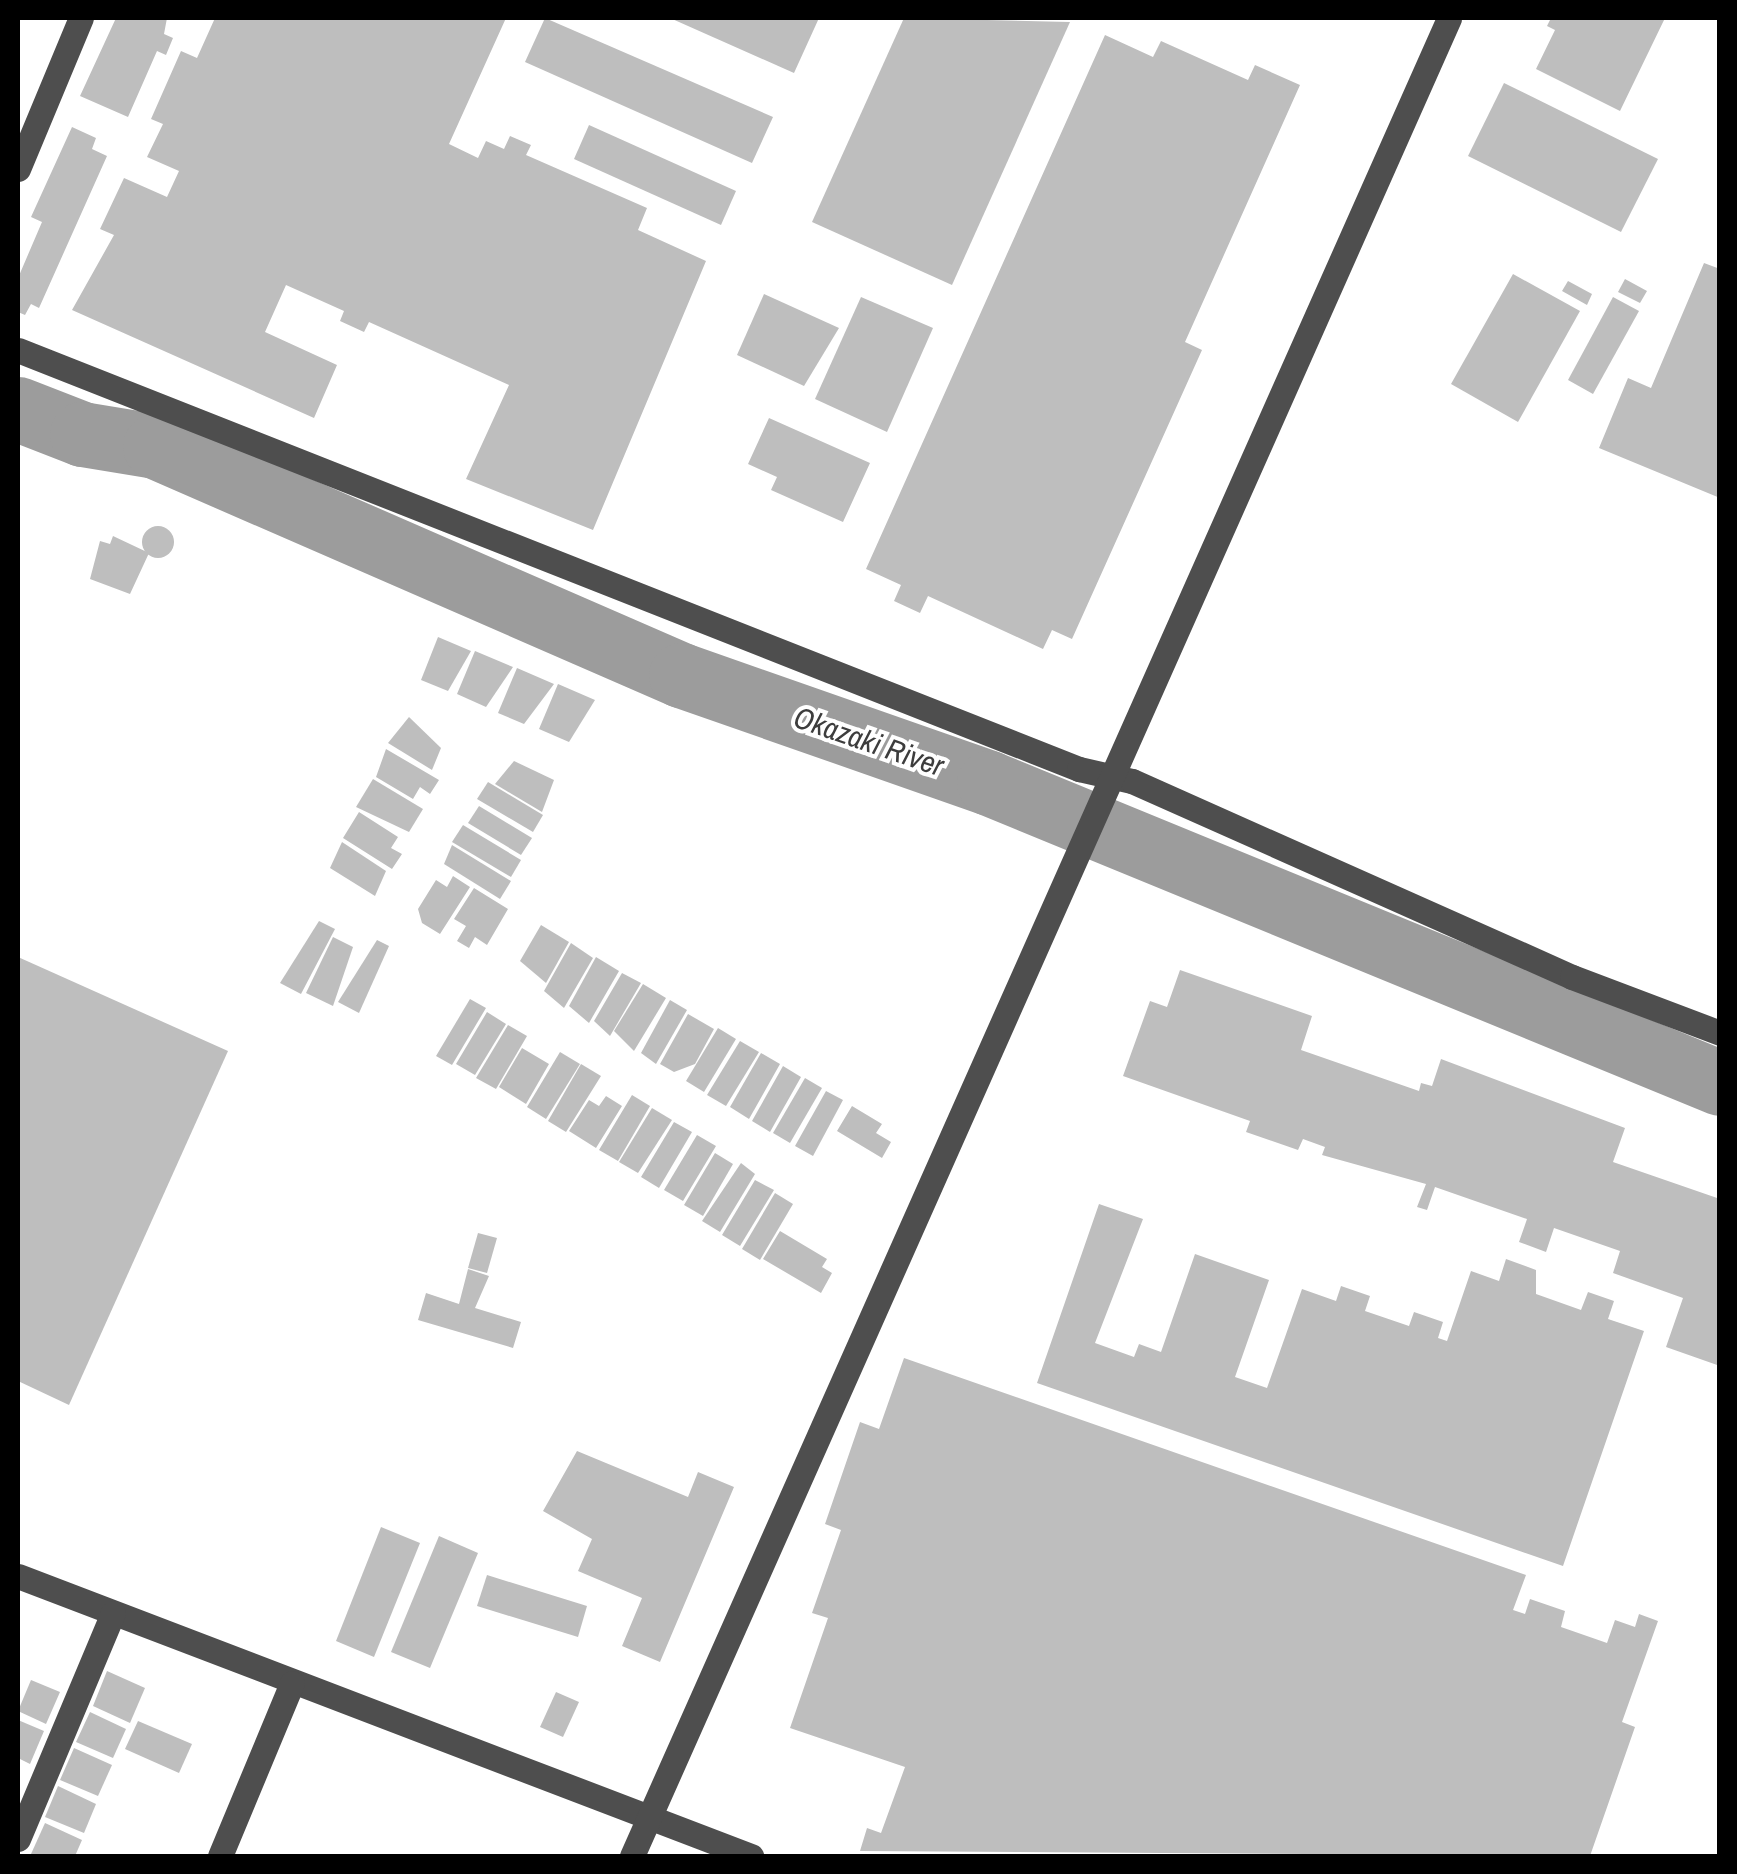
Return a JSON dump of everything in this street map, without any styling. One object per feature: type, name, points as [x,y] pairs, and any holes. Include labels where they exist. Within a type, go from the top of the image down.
[{"type":"street","points":[[18,169],[81,18]]},
{"type":"street","points":[[632,1856],[644,1818],[1070,859],[1449,18]]},
{"type":"street","points":[[18,350],[1079,768],[1104,783],[1572,978],[1720,1033]]},
{"type":"street","points":[[18,1576],[751,1856]]},
{"type":"street","points":[[18,1839],[113,1613]]},
{"type":"street","points":[[220,1856],[292,1683]]},
{"type":"building","points":[[116,18],[167,18],[164,34],[173,38],[166,55],[157,51],[128,117],[80,96]]},
{"type":"building","points":[[215,18],[506,18],[449,144],[478,158],[486,141],[504,149],[510,136],[531,145],[526,155],[647,208],[638,230],[706,261],[593,530],[466,479],[509,385],[369,322],[364,332],[340,321],[344,311],[286,285],[265,332],[337,365],[314,418],[72,310],[114,235],[100,229],[124,178],[167,197],[179,171],[147,157],[163,124],[151,119],[181,51],[197,58]]},
{"type":"building","points":[[545,18],[773,117],[752,163],[525,62]]},
{"type":"building","points":[[670,18],[819,18],[794,73]]},
{"type":"building","points":[[904,18],[1070,22],[952,285],[812,222]]},
{"type":"building","points":[[1551,18],[1665,18],[1620,111],[1536,69],[1555,30],[1547,26]]},
{"type":"building","points":[[1105,35],[1153,57],[1161,41],[1248,80],[1255,65],[1300,85],[1185,342],[1202,350],[1072,639],[1052,630],[1043,649],[928,596],[920,613],[894,601],[901,585],[866,569]]},
{"type":"building","points":[[1504,83],[1658,159],[1621,232],[1468,156]]},
{"type":"building","points":[[589,125],[736,191],[721,225],[574,159]]},
{"type":"building","points":[[72,127],[96,138],[92,149],[107,156],[39,308],[31,304],[25,315],[18,312],[18,278],[42,222],[31,217]]},
{"type":"building","points":[[1704,263],[1720,269],[1720,498],[1599,448],[1628,378],[1651,388]]},
{"type":"building","points":[[1513,274],[1580,311],[1518,422],[1451,384]]},
{"type":"building","points":[[1625,279],[1647,291],[1640,303],[1618,292]]},
{"type":"building","points":[[1568,281],[1592,294],[1587,305],[1562,291]]},
{"type":"building","points":[[764,294],[839,328],[804,386],[737,355]]},
{"type":"building","points":[[861,297],[933,328],[887,432],[815,399]]},
{"type":"building","points":[[1613,297],[1639,311],[1593,394],[1568,380]]},
{"type":"building","points":[[769,418],[870,463],[843,522],[771,490],[777,477],[748,464]]},
{"type":"building","points":[[158,526],[170,530],[174,542],[170,554],[158,558],[146,554],[142,542],[146,530]]},
{"type":"building","points":[[113,536],[149,553],[130,594],[90,579],[100,541],[110,544]]},
{"type":"building","points":[[438,637],[471,651],[448,691],[421,680]]},
{"type":"building","points":[[475,651],[513,667],[486,707],[457,694]]},
{"type":"building","points":[[517,668],[554,684],[524,724],[498,713]]},
{"type":"building","points":[[558,684],[595,700],[569,742],[539,729]]},
{"type":"building","points":[[409,717],[441,748],[432,770],[388,743]]},
{"type":"building","points":[[386,749],[439,780],[430,794],[420,787],[413,799],[376,777]]},
{"type":"building","points":[[514,761],[554,780],[542,812],[495,784]]},
{"type":"building","points":[[373,779],[423,809],[409,832],[356,807]]},
{"type":"building","points":[[488,782],[543,815],[533,832],[477,799]]},
{"type":"building","points":[[479,806],[532,838],[521,855],[468,823]]},
{"type":"building","points":[[359,812],[398,837],[391,848],[402,854],[392,869],[343,838]]},
{"type":"building","points":[[463,825],[521,860],[511,877],[452,842]]},
{"type":"building","points":[[342,842],[386,871],[375,896],[330,868]]},
{"type":"building","points":[[452,845],[511,881],[500,899],[444,864]]},
{"type":"building","points":[[453,876],[470,887],[440,934],[422,923],[418,909],[436,880],[447,887]]},
{"type":"building","points":[[474,888],[508,909],[487,945],[475,937],[469,948],[457,941],[466,926],[454,919]]},
{"type":"building","points":[[319,921],[335,929],[301,994],[280,983]]},
{"type":"building","points":[[541,925],[569,942],[546,983],[520,961]]},
{"type":"building","points":[[333,937],[353,947],[333,1006],[306,993]]},
{"type":"building","points":[[377,940],[389,946],[359,1013],[338,1002]]},
{"type":"building","points":[[571,943],[593,958],[564,1008],[544,991]]},
{"type":"building","points":[[18,957],[228,1051],[69,1405],[18,1381]]},
{"type":"building","points":[[596,957],[619,971],[589,1023],[569,1006]]},
{"type":"building","points":[[1180,970],[1312,1016],[1301,1050],[1419,1091],[1421,1083],[1432,1086],[1441,1059],[1625,1128],[1613,1162],[1720,1199],[1720,1366],[1666,1347],[1683,1298],[1613,1273],[1620,1251],[1554,1228],[1546,1252],[1519,1242],[1527,1219],[1435,1187],[1427,1210],[1417,1207],[1426,1184],[1322,1155],[1325,1147],[1303,1139],[1298,1150],[1246,1132],[1250,1121],[1123,1076],[1150,1001],[1167,1007]]},
{"type":"building","points":[[622,973],[641,983],[610,1036],[594,1021]]},
{"type":"building","points":[[643,984],[666,998],[634,1051],[614,1031]]},
{"type":"building","points":[[470,999],[486,1008],[452,1065],[436,1056]]},
{"type":"building","points":[[670,1000],[687,1010],[656,1064],[641,1053]]},
{"type":"building","points":[[487,1012],[506,1024],[475,1075],[456,1064]]},
{"type":"building","points":[[688,1014],[714,1029],[695,1064],[674,1072],[660,1064]]},
{"type":"building","points":[[508,1025],[527,1036],[496,1089],[476,1078]]},
{"type":"building","points":[[718,1028],[736,1039],[704,1092],[686,1081]]},
{"type":"building","points":[[740,1041],[759,1052],[726,1106],[707,1095]]},
{"type":"building","points":[[522,1048],[549,1064],[526,1104],[499,1087]]},
{"type":"building","points":[[560,1052],[580,1064],[546,1119],[527,1107]]},
{"type":"building","points":[[761,1053],[780,1064],[749,1119],[730,1107]]},
{"type":"building","points":[[581,1064],[601,1076],[566,1132],[548,1121]]},
{"type":"building","points":[[783,1066],[801,1077],[770,1132],[752,1121]]},
{"type":"building","points":[[805,1078],[822,1088],[790,1143],[773,1133]]},
{"type":"building","points":[[826,1091],[843,1100],[813,1156],[795,1146]]},
{"type":"building","points":[[632,1095],[650,1106],[618,1161],[599,1150]]},
{"type":"building","points":[[606,1096],[622,1106],[596,1148],[569,1131],[589,1100],[599,1106]]},
{"type":"building","points":[[852,1106],[882,1124],[876,1133],[891,1142],[882,1158],[837,1131]]},
{"type":"building","points":[[652,1108],[672,1120],[638,1173],[619,1162]]},
{"type":"building","points":[[674,1122],[692,1132],[659,1188],[641,1177]]},
{"type":"building","points":[[697,1135],[716,1146],[683,1201],[664,1190]]},
{"type":"building","points":[[715,1153],[733,1164],[703,1216],[684,1205]]},
{"type":"building","points":[[741,1163],[755,1174],[720,1232],[702,1221]]},
{"type":"building","points":[[755,1180],[774,1190],[740,1246],[722,1235]]},
{"type":"building","points":[[775,1193],[793,1204],[760,1260],[742,1249]]},
{"type":"building","points":[[1099,1204],[1143,1219],[1095,1343],[1134,1357],[1139,1344],[1161,1352],[1195,1254],[1269,1280],[1235,1377],[1267,1388],[1302,1289],[1336,1301],[1341,1286],[1370,1296],[1365,1311],[1409,1326],[1414,1312],[1443,1322],[1438,1338],[1447,1341],[1471,1271],[1499,1281],[1506,1259],[1536,1270],[1536,1294],[1581,1310],[1588,1292],[1614,1301],[1608,1319],[1644,1331],[1563,1566],[1037,1383]]},
{"type":"building","points":[[780,1231],[827,1259],[822,1267],[832,1273],[821,1293],[763,1259]]},
{"type":"building","points":[[478,1233],[497,1238],[487,1273],[468,1268]]},
{"type":"building","points":[[468,1269],[489,1276],[475,1308],[521,1322],[513,1348],[418,1320],[426,1293],[459,1304]]},
{"type":"building","points":[[904,1358],[1526,1575],[1513,1610],[1525,1614],[1530,1599],[1565,1611],[1561,1627],[1607,1643],[1615,1620],[1635,1627],[1639,1614],[1658,1621],[1622,1722],[1635,1727],[1590,1856],[860,1851],[867,1828],[881,1833],[905,1767],[790,1728],[828,1618],[812,1613],[841,1530],[825,1524],[860,1422],[879,1429]]},
{"type":"building","points":[[577,1451],[688,1497],[698,1472],[734,1487],[660,1662],[622,1646],[642,1598],[578,1571],[592,1539],[543,1511]]},
{"type":"building","points":[[381,1527],[420,1543],[374,1657],[336,1641]]},
{"type":"building","points":[[439,1536],[478,1553],[430,1668],[391,1652]]},
{"type":"building","points":[[487,1575],[587,1606],[578,1637],[477,1606]]},
{"type":"building","points":[[107,1671],[145,1688],[130,1723],[93,1706]]},
{"type":"building","points":[[31,1680],[60,1692],[46,1724],[18,1711]]},
{"type":"building","points":[[556,1692],[579,1702],[563,1737],[540,1727]]},
{"type":"building","points":[[90,1712],[126,1729],[113,1758],[76,1742]]},
{"type":"building","points":[[18,1720],[44,1731],[30,1764],[18,1758]]},
{"type":"building","points":[[138,1721],[192,1744],[179,1773],[125,1749]]},
{"type":"building","points":[[74,1748],[112,1765],[98,1796],[60,1780]]},
{"type":"building","points":[[58,1786],[96,1804],[84,1833],[45,1817]]},
{"type":"building","points":[[45,1823],[82,1840],[75,1856],[31,1854]]},
{"type":"waterway","name":"Okazaki River","points":[[18,409],[82,434],[155,446],[681,675],[989,783],[1720,1083]]}]
